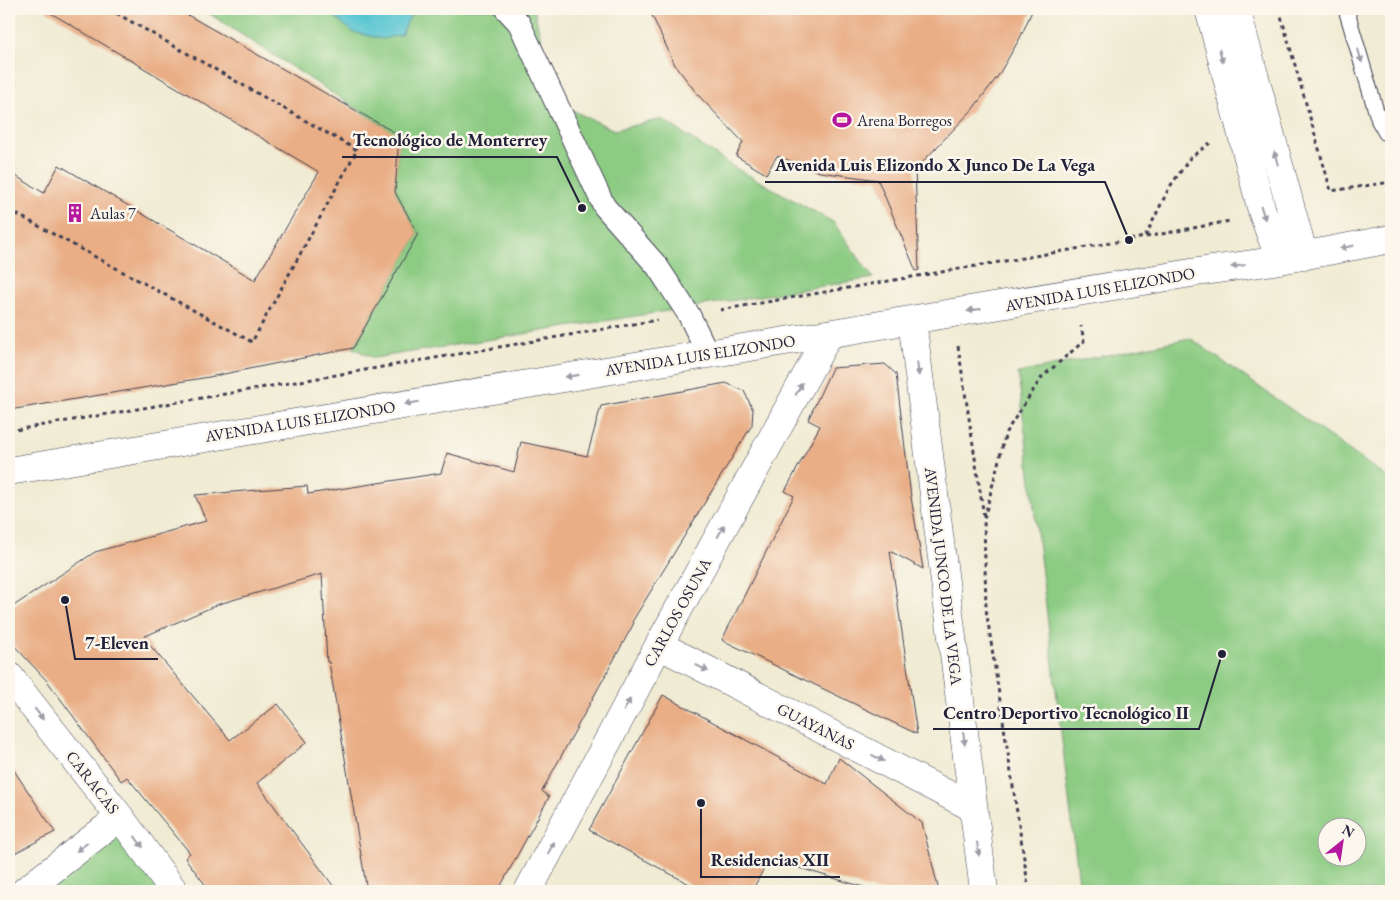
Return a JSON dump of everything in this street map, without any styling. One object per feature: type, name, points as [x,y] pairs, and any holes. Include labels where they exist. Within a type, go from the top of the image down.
[{"type":"street","points":[[506,9],[519,23],[604,206],[657,266],[689,315],[708,354]]},
{"type":"street","points":[[1209,9],[1262,211],[1292,258]]},
{"type":"street","points":[[1236,9],[1292,258]]},
{"type":"street","name":"AVENIDA LUIS ELIZONDO","points":[[9,470],[1197,272],[1292,258],[1391,240]]},
{"type":"street","name":"AVENIDA JUNCO DE LA VEGA","points":[[912,320],[984,891]]},
{"type":"street","name":"CARLOS OSUNA","points":[[528,891],[659,645],[829,334]]},
{"type":"street","name":"GUAYANAS","points":[[659,645],[972,807]]},
{"type":"street","name":"CARACAS","points":[[9,676],[120,817],[174,891]]},
{"type":"street","points":[[26,891],[120,817]]},
{"type":"lane","points":[[1346,9],[1379,121],[1386,133],[1391,135]]},
{"type":"path","points":[[9,210],[252,342],[357,150],[108,9]]},
{"type":"path","points":[[1279,9],[1331,191],[1391,182]]},
{"type":"path","points":[[1145,238],[1169,188],[1190,158],[1211,142]]},
{"type":"path","points":[[9,430],[1145,238],[1241,218],[1262,211]]},
{"type":"path","points":[[984,519],[1006,432],[1042,377],[1084,341],[1080,321]]},
{"type":"path","points":[[957,340],[984,519],[986,610],[1029,891]]},
{"type":"green space","points":[[202,9],[534,9],[555,102],[614,130],[662,119],[732,166],[833,222],[873,278],[374,358],[353,348],[418,234],[395,192],[399,136]]},
{"type":"green space","points":[[1190,338],[1391,480],[1391,891],[1080,891],[1018,373]]},
{"type":"green space","points":[[120,817],[174,891],[25,891]]},
{"type":"water","points":[[327,9],[410,9],[411,15],[401,35],[382,39],[353,32]]},
{"type":"building","name":"Aulas 7","points":[[44,9],[177,9],[399,135],[395,192],[418,234],[353,348],[209,377],[9,410],[9,172],[44,193],[59,165],[255,280],[319,172]]},
{"type":"building","name":"Arena Borregos","points":[[649,9],[1033,9],[1020,38],[998,76],[972,110],[915,170],[919,270],[916,271],[878,180],[820,172],[777,156],[766,174],[736,156],[743,142],[698,95],[675,65]]},
{"type":"building","points":[[885,364],[896,374],[911,497],[923,569],[890,551],[917,734],[722,640],[794,496],[785,491],[820,426],[808,420],[832,368]]},
{"type":"building","points":[[726,383],[744,391],[753,410],[752,425],[632,622],[634,623],[542,791],[549,797],[498,891],[367,891],[329,662],[327,662],[322,574],[219,604],[143,637],[230,740],[278,704],[307,742],[257,783],[337,891],[210,891],[185,858],[190,853],[127,777],[121,781],[48,682],[9,640],[9,609],[95,552],[206,521],[195,495],[307,486],[308,494],[441,473],[447,453],[514,472],[521,442],[587,456],[601,406]]},
{"type":"building","points":[[663,695],[827,784],[839,758],[922,823],[939,891],[877,891],[769,859],[752,891],[702,891],[589,830]]},
{"type":"building","points":[[9,763],[55,832],[9,856]]},
{"type":"place","name":"Arena Borregos","points":[[842,120]]},
{"type":"place","name":"Tecnológico de Monterrey","points":[[582,208]]},
{"type":"place","name":"Aulas 7","points":[[75,213]]},
{"type":"place","name":"Avenida Luis Elizondo X Junco De La Vega","points":[[1129,240]]},
{"type":"place","name":"7-Eleven","points":[[65,600]]},
{"type":"place","name":"Centro Deportivo Tecnológico II","points":[[1222,654]]},
{"type":"place","name":"Residencias XII","points":[[701,803]]}]
